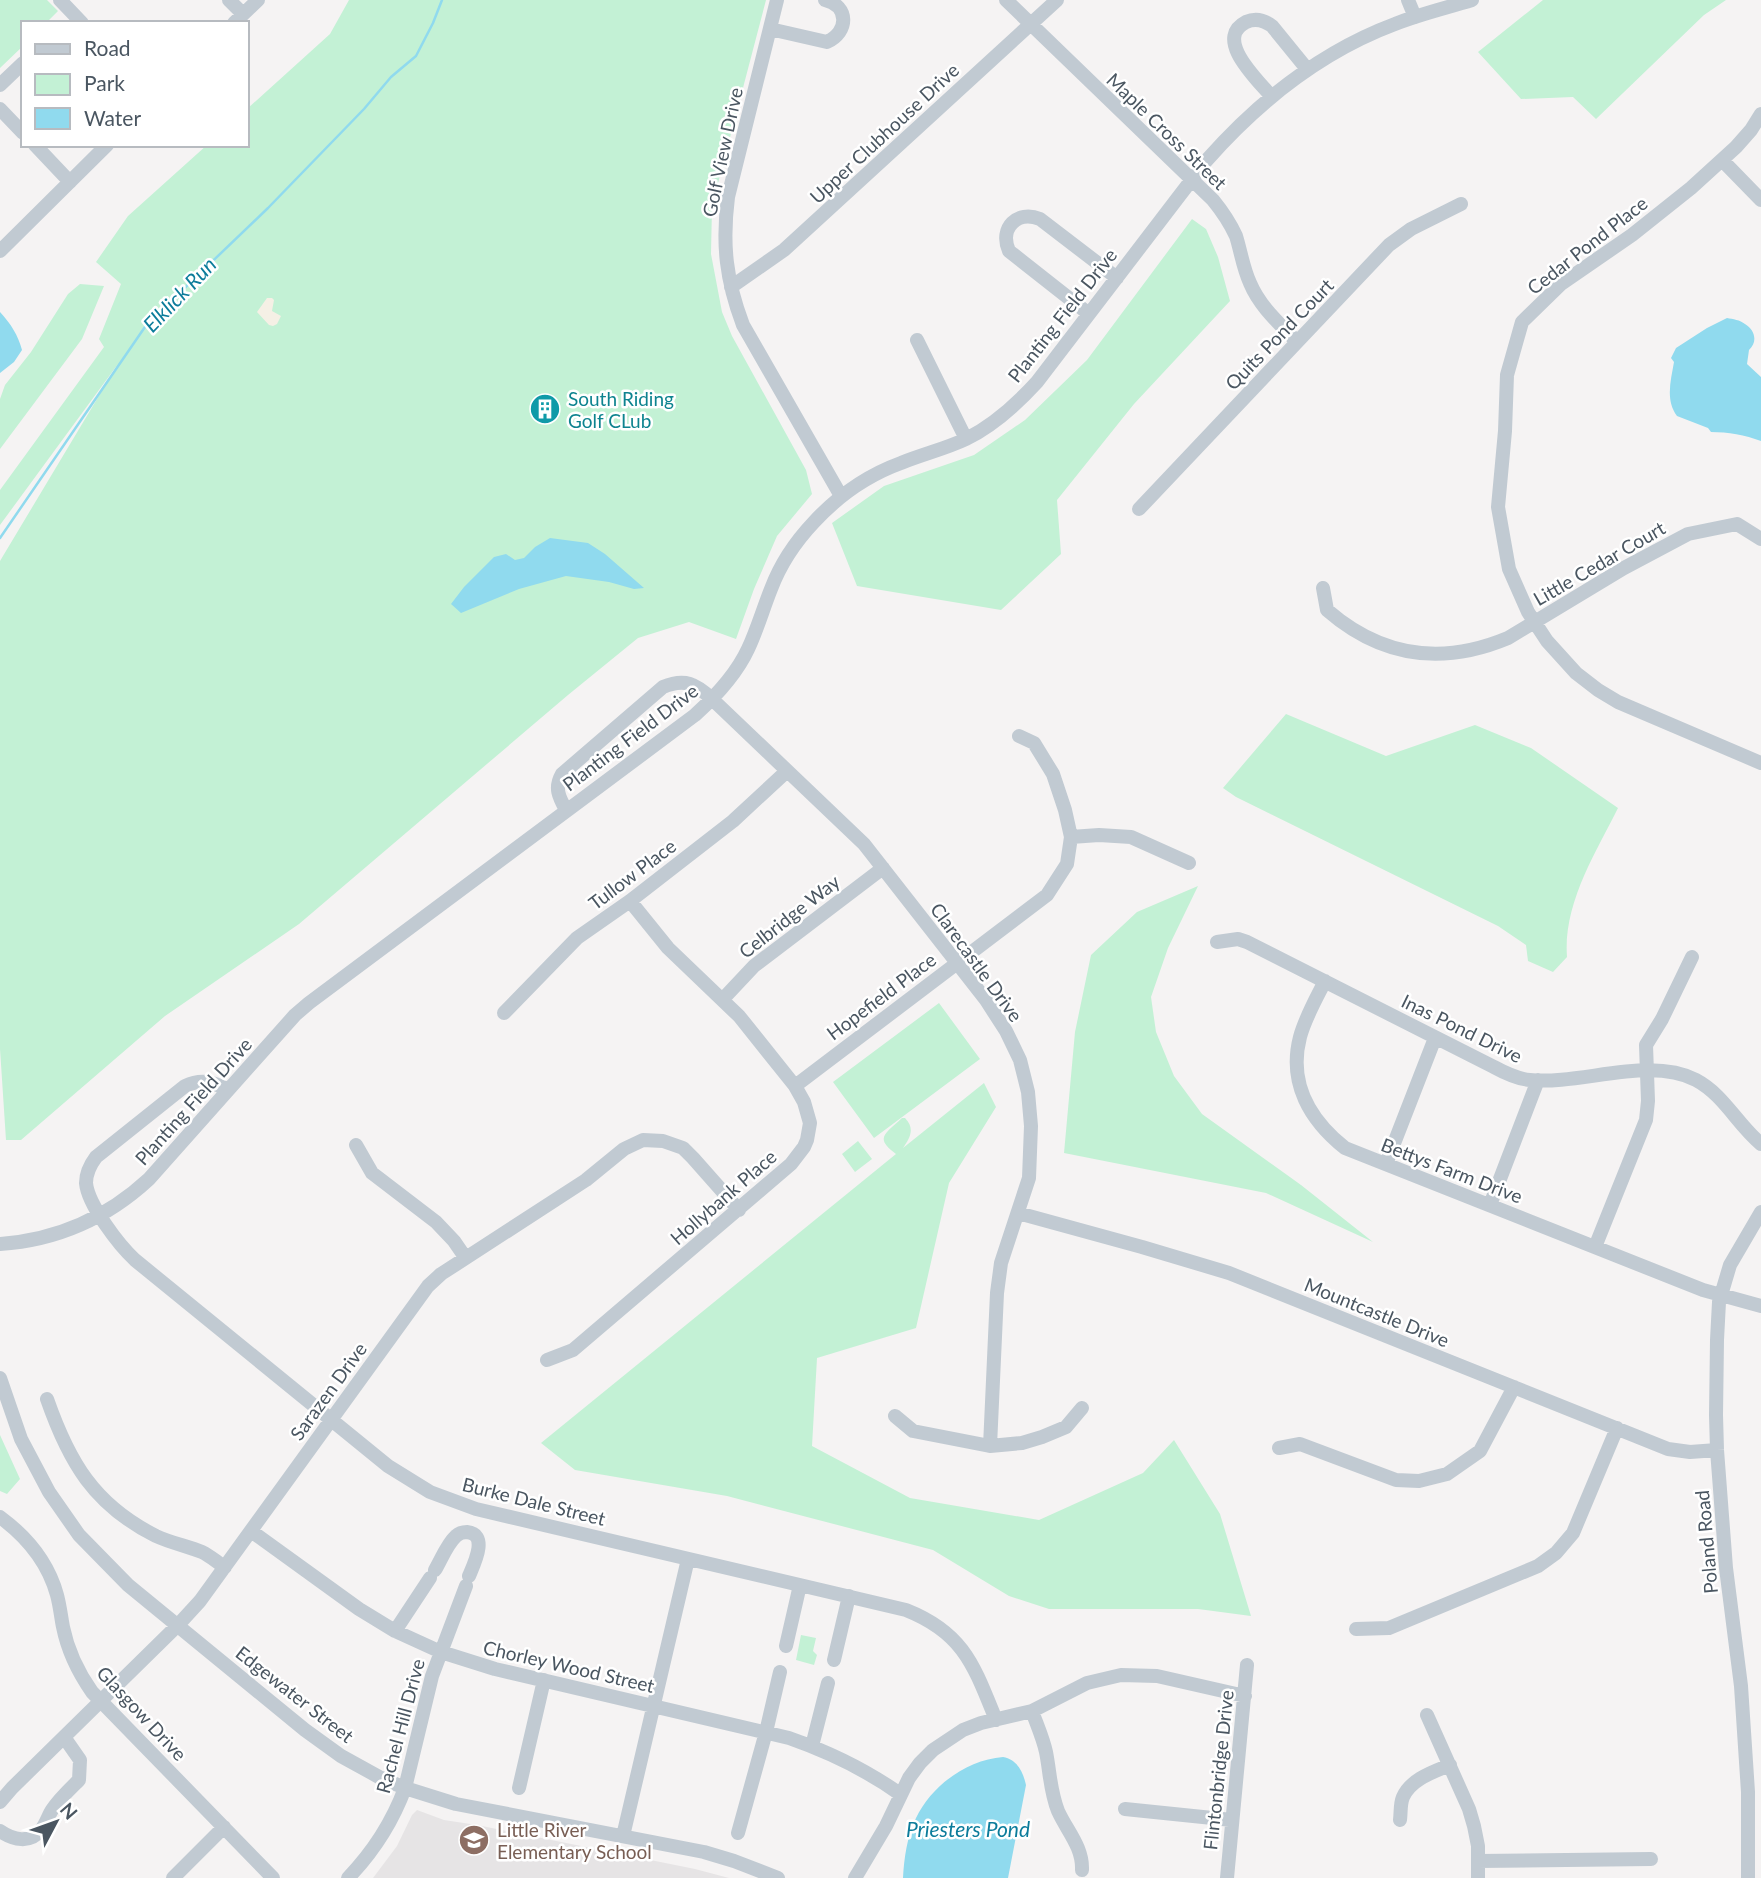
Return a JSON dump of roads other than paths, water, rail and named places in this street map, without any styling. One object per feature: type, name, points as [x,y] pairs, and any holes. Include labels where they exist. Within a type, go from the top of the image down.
[{"type":"street","points":[[60,0],[73,20]]},
{"type":"street","points":[[229,0],[239,19],[258,0]]},
{"type":"street","name":"Golf View Drive","points":[[777,0],[728,197],[724,241],[726,260],[743,325],[841,496]]},
{"type":"street","points":[[770,29],[827,42],[833,39],[842,30],[843,17],[837,5],[825,0]]},
{"type":"street","name":"Maple Cross Street","points":[[1006,0],[1213,200],[1231,226],[1256,295],[1297,342]]},
{"type":"street","name":"Upper Clubhouse Drive","points":[[731,287],[784,250],[1057,0]]},
{"type":"street","points":[[1408,0],[1415,16]]},
{"type":"street","name":"Planting Field Drive","points":[[0,1244],[58,1234],[123,1202],[149,1179],[295,1015],[309,1003],[695,715],[736,671],[747,651],[783,563],[812,523],[841,496],[866,479],[965,439],[992,424],[1023,398],[1191,180],[1227,137],[1271,96],[1307,69],[1363,38],[1415,16],[1472,0]]},
{"type":"street","points":[[1271,96],[1235,50],[1235,36],[1242,25],[1254,20],[1267,22],[1307,69]]},
{"type":"street","points":[[0,85],[21,65]]},
{"type":"street","points":[[0,109],[21,131]]},
{"type":"street","name":"Cedar Pond Place","points":[[1761,114],[1744,139],[1691,188],[1632,235],[1562,284],[1522,322],[1507,375],[1498,507],[1509,569],[1517,591],[1534,623],[1576,673],[1598,690],[1638,712],[1761,763]]},
{"type":"street","points":[[37,147],[70,182]]},
{"type":"street","points":[[0,251],[105,147]]},
{"type":"street","points":[[1722,160],[1761,200]]},
{"type":"street","name":"Quits Pond Court","points":[[1139,509],[1394,241],[1411,229],[1461,204]]},
{"type":"street","points":[[1089,314],[1009,251],[1006,238],[1010,226],[1014,221],[1027,216],[1040,219],[1116,278]]},
{"type":"street","points":[[917,340],[965,439]]},
{"type":"street","name":"Little Cedar Court","points":[[1324,588],[1327,610],[1339,621],[1372,641],[1411,653],[1471,651],[1508,638],[1624,568],[1688,534],[1737,524],[1761,539]]},
{"type":"street","name":"Clarecastle Drive","points":[[566,810],[557,789],[562,774],[659,691],[673,684],[691,684],[700,688],[864,844],[986,1000],[1006,1031],[1020,1060],[1028,1092],[1031,1126],[1029,1178],[1001,1264],[997,1293],[990,1446]]},
{"type":"street","name":"Hopefield Place","points":[[795,1086],[1047,895],[1067,864],[1070,837],[1065,810],[1053,774],[1034,743],[1019,736]]},
{"type":"street","name":"Tullow Place","points":[[504,1013],[577,939],[733,821],[787,771]]},
{"type":"street","points":[[1070,837],[1131,837],[1189,863]]},
{"type":"street","name":"Celbridge Way","points":[[723,999],[754,966],[883,868]]},
{"type":"street","name":"Hollybank Place","points":[[547,1360],[573,1350],[792,1164],[807,1140],[810,1123],[804,1102],[795,1086],[750,1029],[723,999],[668,948],[630,901]]},
{"type":"street","name":"Inas Pond Drive","points":[[1217,942],[1238,939],[1247,942],[1507,1074],[1527,1080],[1556,1080],[1647,1071],[1670,1071],[1695,1079],[1723,1101],[1761,1144]]},
{"type":"street","points":[[1595,1247],[1646,1120],[1646,1045],[1662,1019],[1692,957]]},
{"type":"street","name":"Bettys Farm Drive","points":[[1325,981],[1304,1024],[1297,1060],[1301,1091],[1308,1107],[1315,1119],[1345,1148],[1679,1281],[1761,1306]]},
{"type":"street","points":[[1385,1164],[1435,1038]]},
{"type":"street","points":[[1490,1205],[1538,1080]]},
{"type":"street","name":"Burke Dale Street","points":[[228,1090],[212,1082],[203,1081],[185,1086],[96,1157],[90,1165],[86,1183],[88,1191],[112,1235],[135,1260],[388,1466],[430,1492],[476,1509],[906,1610],[937,1625],[950,1635],[970,1659],[996,1720]]},
{"type":"street","name":"Sarazen Drive","points":[[0,1802],[200,1601],[428,1286],[440,1274],[586,1180],[624,1149],[643,1140],[663,1141],[683,1148],[694,1157],[738,1210]]},
{"type":"street","points":[[356,1145],[367,1168],[445,1231],[465,1257]]},
{"type":"street","name":"Poland Road","points":[[1748,1878],[1748,1792],[1741,1686],[1726,1567],[1717,1450],[1717,1318],[1730,1265],[1761,1212]]},
{"type":"street","name":"Mountcastle Drive","points":[[1018,1213],[1228,1273],[1668,1449],[1690,1452],[1717,1450]]},
{"type":"street","name":"Edgewater Street","points":[[0,1378],[21,1439],[50,1492],[79,1535],[128,1585],[323,1744],[361,1768],[405,1788],[456,1804],[704,1852],[778,1878]]},
{"type":"street","points":[[1279,1448],[1300,1444],[1396,1480],[1419,1481],[1447,1474],[1480,1451],[1514,1387]]},
{"type":"street","points":[[47,1399],[59,1434],[74,1463],[115,1510],[146,1531],[203,1553],[225,1567]]},
{"type":"street","points":[[895,1416],[913,1430],[990,1446],[1022,1443],[1042,1437],[1066,1427],[1082,1408]]},
{"type":"street","points":[[1356,1629],[1389,1628],[1538,1566],[1556,1553],[1573,1533],[1617,1428]]},
{"type":"street","points":[[395,1631],[454,1538],[463,1532],[470,1532],[476,1509]]},
{"type":"street","name":"Glasgow Drive","points":[[0,1517],[25,1538],[45,1566],[57,1595],[67,1646],[84,1681],[273,1878]]},
{"type":"street","name":"Chorley Wood Street","points":[[251,1531],[359,1609],[395,1631],[441,1652],[470,1662],[766,1732],[812,1746],[860,1768],[900,1794]]},
{"type":"street","name":"Rachel Hill Drive","points":[[348,1878],[383,1835],[405,1788],[432,1676],[479,1547],[475,1536],[470,1532]]},
{"type":"street","points":[[623,1836],[688,1559]]},
{"type":"street","points":[[786,1646],[800,1585]]},
{"type":"street","points":[[834,1660],[849,1596]]},
{"type":"street","name":"Flintonbridge Drive","points":[[1227,1878],[1247,1665]]},
{"type":"street","points":[[738,1833],[780,1672]]},
{"type":"street","points":[[855,1878],[886,1826],[900,1794],[920,1763],[940,1745],[963,1730],[1032,1711],[1087,1683],[1121,1675],[1157,1676],[1245,1696]]},
{"type":"street","points":[[519,1788],[544,1680]]},
{"type":"street","points":[[812,1746],[828,1683]]},
{"type":"street","points":[[1032,1711],[1047,1754],[1053,1797],[1078,1848],[1082,1870]]},
{"type":"street","points":[[1427,1715],[1469,1809],[1474,1826],[1478,1878]]},
{"type":"street","points":[[0,1831],[14,1839],[36,1835],[59,1801],[79,1780],[80,1760],[64,1737]]},
{"type":"street","points":[[1400,1819],[1405,1793],[1423,1777],[1450,1765]]},
{"type":"street","points":[[1125,1809],[1232,1820]]},
{"type":"street","points":[[173,1878],[224,1827]]},
{"type":"street","points":[[1478,1861],[1651,1859]]},
{"type":"water","points":[[0,312],[14,330],[22,350],[14,362],[0,373]]},
{"type":"water","points":[[1727,318],[1743,323],[1751,329],[1754,336],[1747,364],[1761,377],[1761,441],[1736,434],[1711,432],[1708,428],[1677,416],[1671,403],[1674,362],[1671,358],[1676,348]]},
{"type":"water","points":[[550,538],[588,543],[644,588],[634,589],[609,582],[566,576],[519,589],[461,613],[451,604],[494,557],[506,554],[515,560],[524,558]]},
{"type":"water","name":"Priesters Pond","points":[[1003,1757],[1019,1767],[1026,1785],[1008,1878],[903,1878],[910,1832],[931,1795],[964,1769],[976,1763]]},
{"type":"waterway","name":"Elklick Run","points":[[0,538],[147,324],[268,208],[364,109],[391,77],[416,56],[442,0]]},
{"type":"place","name":"South Riding Golf CLub","points":[[545,409]]},
{"type":"place","name":"Little River Elementary School","points":[[474,1840]]}]
